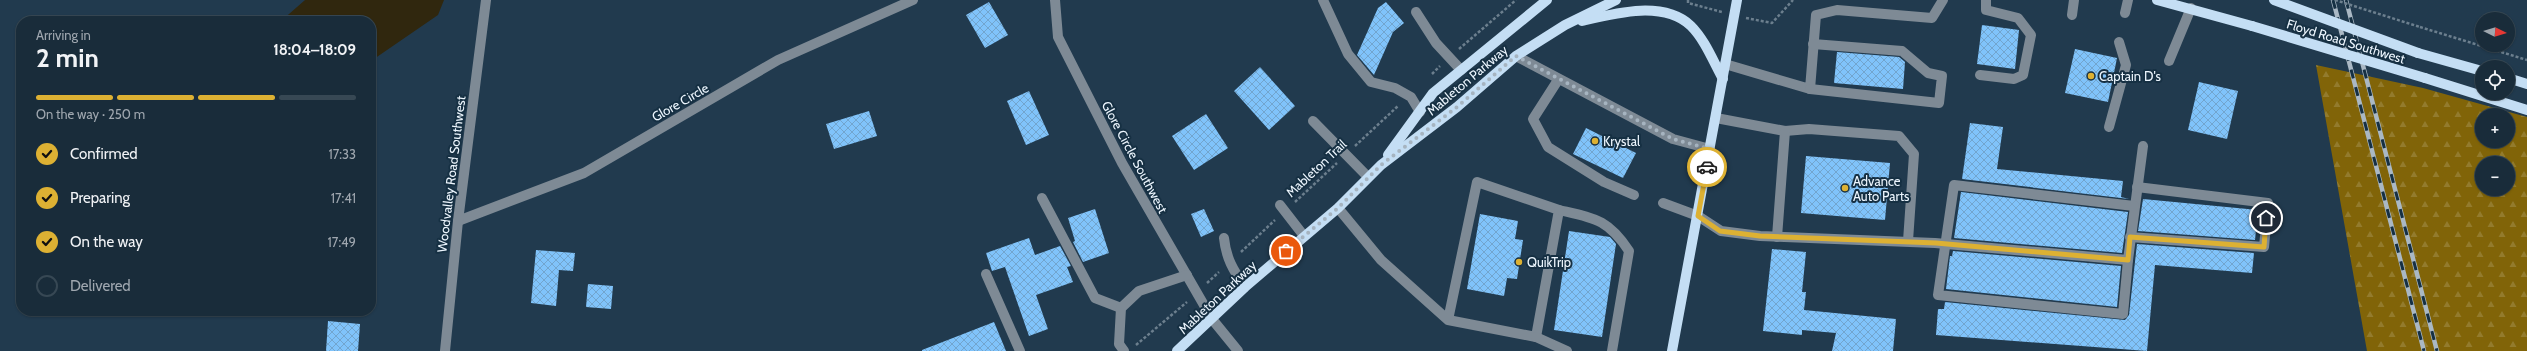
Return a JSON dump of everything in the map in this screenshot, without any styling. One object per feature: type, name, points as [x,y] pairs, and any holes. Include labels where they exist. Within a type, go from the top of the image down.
[{"type":"main road","name":"Mableton Parkway","points":[[1381,165],[1432,93],[1547,0]]},
{"type":"main road","name":"Mableton Parkway","points":[[1177,351],[1245,287],[1338,208],[1381,165],[1457,107],[1516,56],[1565,25],[1616,0]]},
{"type":"main road","points":[[1672,351],[1737,0]]},
{"type":"main road","name":"Floyd Road Southwest","points":[[2158,0],[2252,26],[2527,110]]},
{"type":"main road","name":"Floyd Road Southwest","points":[[2274,0],[2418,53],[2475,69]]},
{"type":"main road","points":[[1565,25],[1634,9],[1676,14],[1691,26],[1699,37],[1723,79]]},
{"type":"main road","points":[[2515,80],[2527,84]]},
{"type":"street","name":"Woodvalley Road Southwest","points":[[445,351],[458,221],[486,0]]},
{"type":"street","name":"Glore Circle","points":[[458,221],[584,173],[778,60],[913,0]]},
{"type":"street","name":"Glore Circle Southwest","points":[[1055,0],[1058,37],[1122,163],[1212,319],[1238,351]]},
{"type":"street","points":[[1323,0],[1348,54],[1371,82],[1395,88],[1408,96],[1420,112]]},
{"type":"street","points":[[1810,89],[1816,15],[1837,10],[1932,18],[1943,0]]},
{"type":"street","points":[[1980,75],[2014,80],[2023,75],[2031,35],[2018,18],[1986,10],[1986,0]]},
{"type":"street","points":[[2072,15],[2074,0]]},
{"type":"street","points":[[2125,13],[2128,0]]},
{"type":"street","points":[[2169,61],[2191,8]]},
{"type":"street","points":[[1416,12],[1436,43],[1461,70]]},
{"type":"street","points":[[2109,127],[2126,65],[2119,42]]},
{"type":"street","points":[[1725,64],[1810,89],[1939,104],[1942,76],[1928,73],[1902,51],[1813,44]]},
{"type":"street","points":[[1516,56],[1558,80],[1673,139],[1710,149]]},
{"type":"street","points":[[1558,80],[1532,120],[1548,147],[1604,182],[1634,195]]},
{"type":"street","points":[[1716,118],[1784,131],[1810,129],[1899,136],[1914,154],[1908,241]]},
{"type":"street","points":[[1313,120],[1368,177]]},
{"type":"street","points":[[1777,236],[1784,131]]},
{"type":"street","points":[[2134,206],[1954,186],[1938,295],[2124,314],[2130,237],[2143,146]]},
{"type":"street","points":[[1448,320],[1477,182],[1559,210],[1599,219],[1619,235],[1629,250],[1612,351]]},
{"type":"street","points":[[2130,237],[2264,247],[2268,203],[2137,187]]},
{"type":"street","points":[[1042,198],[1095,298],[1121,308]]},
{"type":"street","points":[[1663,203],[1698,216],[1720,231],[1777,236],[1908,241],[2128,260]]},
{"type":"street","points":[[1282,208],[1304,236]]},
{"type":"street","points":[[1338,208],[1381,260],[1448,320],[1536,337],[1567,351]]},
{"type":"street","points":[[1536,337],[1559,210]]},
{"type":"street","points":[[1224,238],[1225,254],[1229,263],[1245,287]]},
{"type":"street","points":[[986,274],[1020,351]]},
{"type":"street","points":[[1124,351],[1120,344],[1121,308],[1139,291],[1187,276]]},
{"type":"path","points":[[1430,75],[1516,0]]},
{"type":"path","points":[[2335,0],[2527,60]]},
{"type":"path","name":"Mableton Trail","points":[[1136,346],[1229,263],[1282,208],[1346,154],[1408,96]]},
{"type":"green space","points":[[2316,65],[2423,88],[2495,108],[2475,108],[2475,148],[2515,148],[2515,114],[2527,117],[2527,351],[2367,351]]},
{"type":"shaded area","points":[[305,0],[444,0],[438,15],[376,58],[376,16],[287,16]]},
{"type":"building","points":[[989,2],[1008,35],[985,48],[966,15]]},
{"type":"building","points":[[1386,2],[1404,23],[1393,32],[1374,75],[1357,55],[1378,8]]},
{"type":"building","points":[[1982,25],[2019,30],[2015,69],[1977,64]]},
{"type":"building","name":"Captain D's","points":[[2075,49],[2117,58],[2108,102],[2065,93]]},
{"type":"building","points":[[1837,52],[1899,57],[1905,62],[1903,89],[1834,83]]},
{"type":"building","points":[[1260,67],[1295,106],[1269,130],[1234,91]]},
{"type":"building","points":[[2199,82],[2238,91],[2227,139],[2188,130]]},
{"type":"building","points":[[1029,91],[1049,135],[1026,145],[1007,101]]},
{"type":"building","points":[[869,111],[877,136],[834,149],[826,124]]},
{"type":"building","points":[[1206,114],[1228,148],[1194,170],[1172,136]]},
{"type":"building","points":[[1970,123],[2003,127],[1997,169],[2123,181],[2121,197],[2129,199],[1962,179]]},
{"type":"building","name":"Krystal","points":[[1586,128],[1636,153],[1623,178],[1573,154]]},
{"type":"building","name":"Advance Auto Parts","points":[[1806,156],[1890,163],[1885,220],[1801,213]]},
{"type":"building","points":[[1961,192],[2128,212],[2122,253],[1954,238]]},
{"type":"building","points":[[2143,199],[2258,210],[2255,240],[2138,231]]},
{"type":"building","points":[[1095,209],[1109,253],[1083,262],[1073,242],[1075,241],[1068,218]]},
{"type":"building","points":[[1204,209],[1214,231],[1201,237],[1191,214]]},
{"type":"building","points":[[1480,214],[1518,221],[1515,239],[1523,240],[1517,279],[1507,278],[1504,296],[1467,289]]},
{"type":"building","points":[[1569,231],[1610,237],[1616,244],[1602,337],[1554,330]]},
{"type":"building","points":[[1029,238],[1035,255],[1060,246],[1071,266],[1067,267],[1073,282],[1036,295],[1048,329],[1029,336],[1005,267],[992,271],[986,253]]},
{"type":"building","points":[[2137,244],[2254,253],[2252,273],[2155,265],[2147,351],[1936,335],[1938,309],[1944,309],[1945,302],[2125,320],[2129,315]]},
{"type":"building","points":[[1772,249],[1806,252],[1802,292],[1806,292],[1804,310],[1896,319],[1893,351],[1832,351],[1836,333],[1802,330],[1802,335],[1763,331]]},
{"type":"building","points":[[536,250],[575,253],[573,271],[559,270],[556,306],[531,303]]},
{"type":"building","points":[[1953,251],[2121,266],[2117,307],[1946,289],[1950,256],[1952,256]]},
{"type":"building","points":[[588,284],[613,286],[611,309],[586,307]]},
{"type":"building","points":[[328,321],[360,324],[358,351],[326,351]]},
{"type":"building","points":[[994,322],[1006,351],[922,351],[922,350]]},
{"type":"railway","points":[[2333,0],[2424,351]]},
{"type":"railway","points":[[2346,0],[2437,351]]},
{"type":"way so far","points":[[1286,251],[1338,208],[1381,165],[1457,107],[1516,56],[1673,139],[1710,149],[1707,167]]},
{"type":"place","name":"Captain D's","points":[[2091,76]]},
{"type":"place","name":"Krystal","points":[[1595,141]]},
{"type":"place","name":"Advance Auto Parts","points":[[1845,188]]},
{"type":"place","name":"QuikTrip","points":[[1519,262]]},
{"type":"route","points":[[1707,167],[1698,216],[1720,231],[1760,236],[1936,243],[2128,260],[2130,237],[2264,247],[2266,218]]}]
